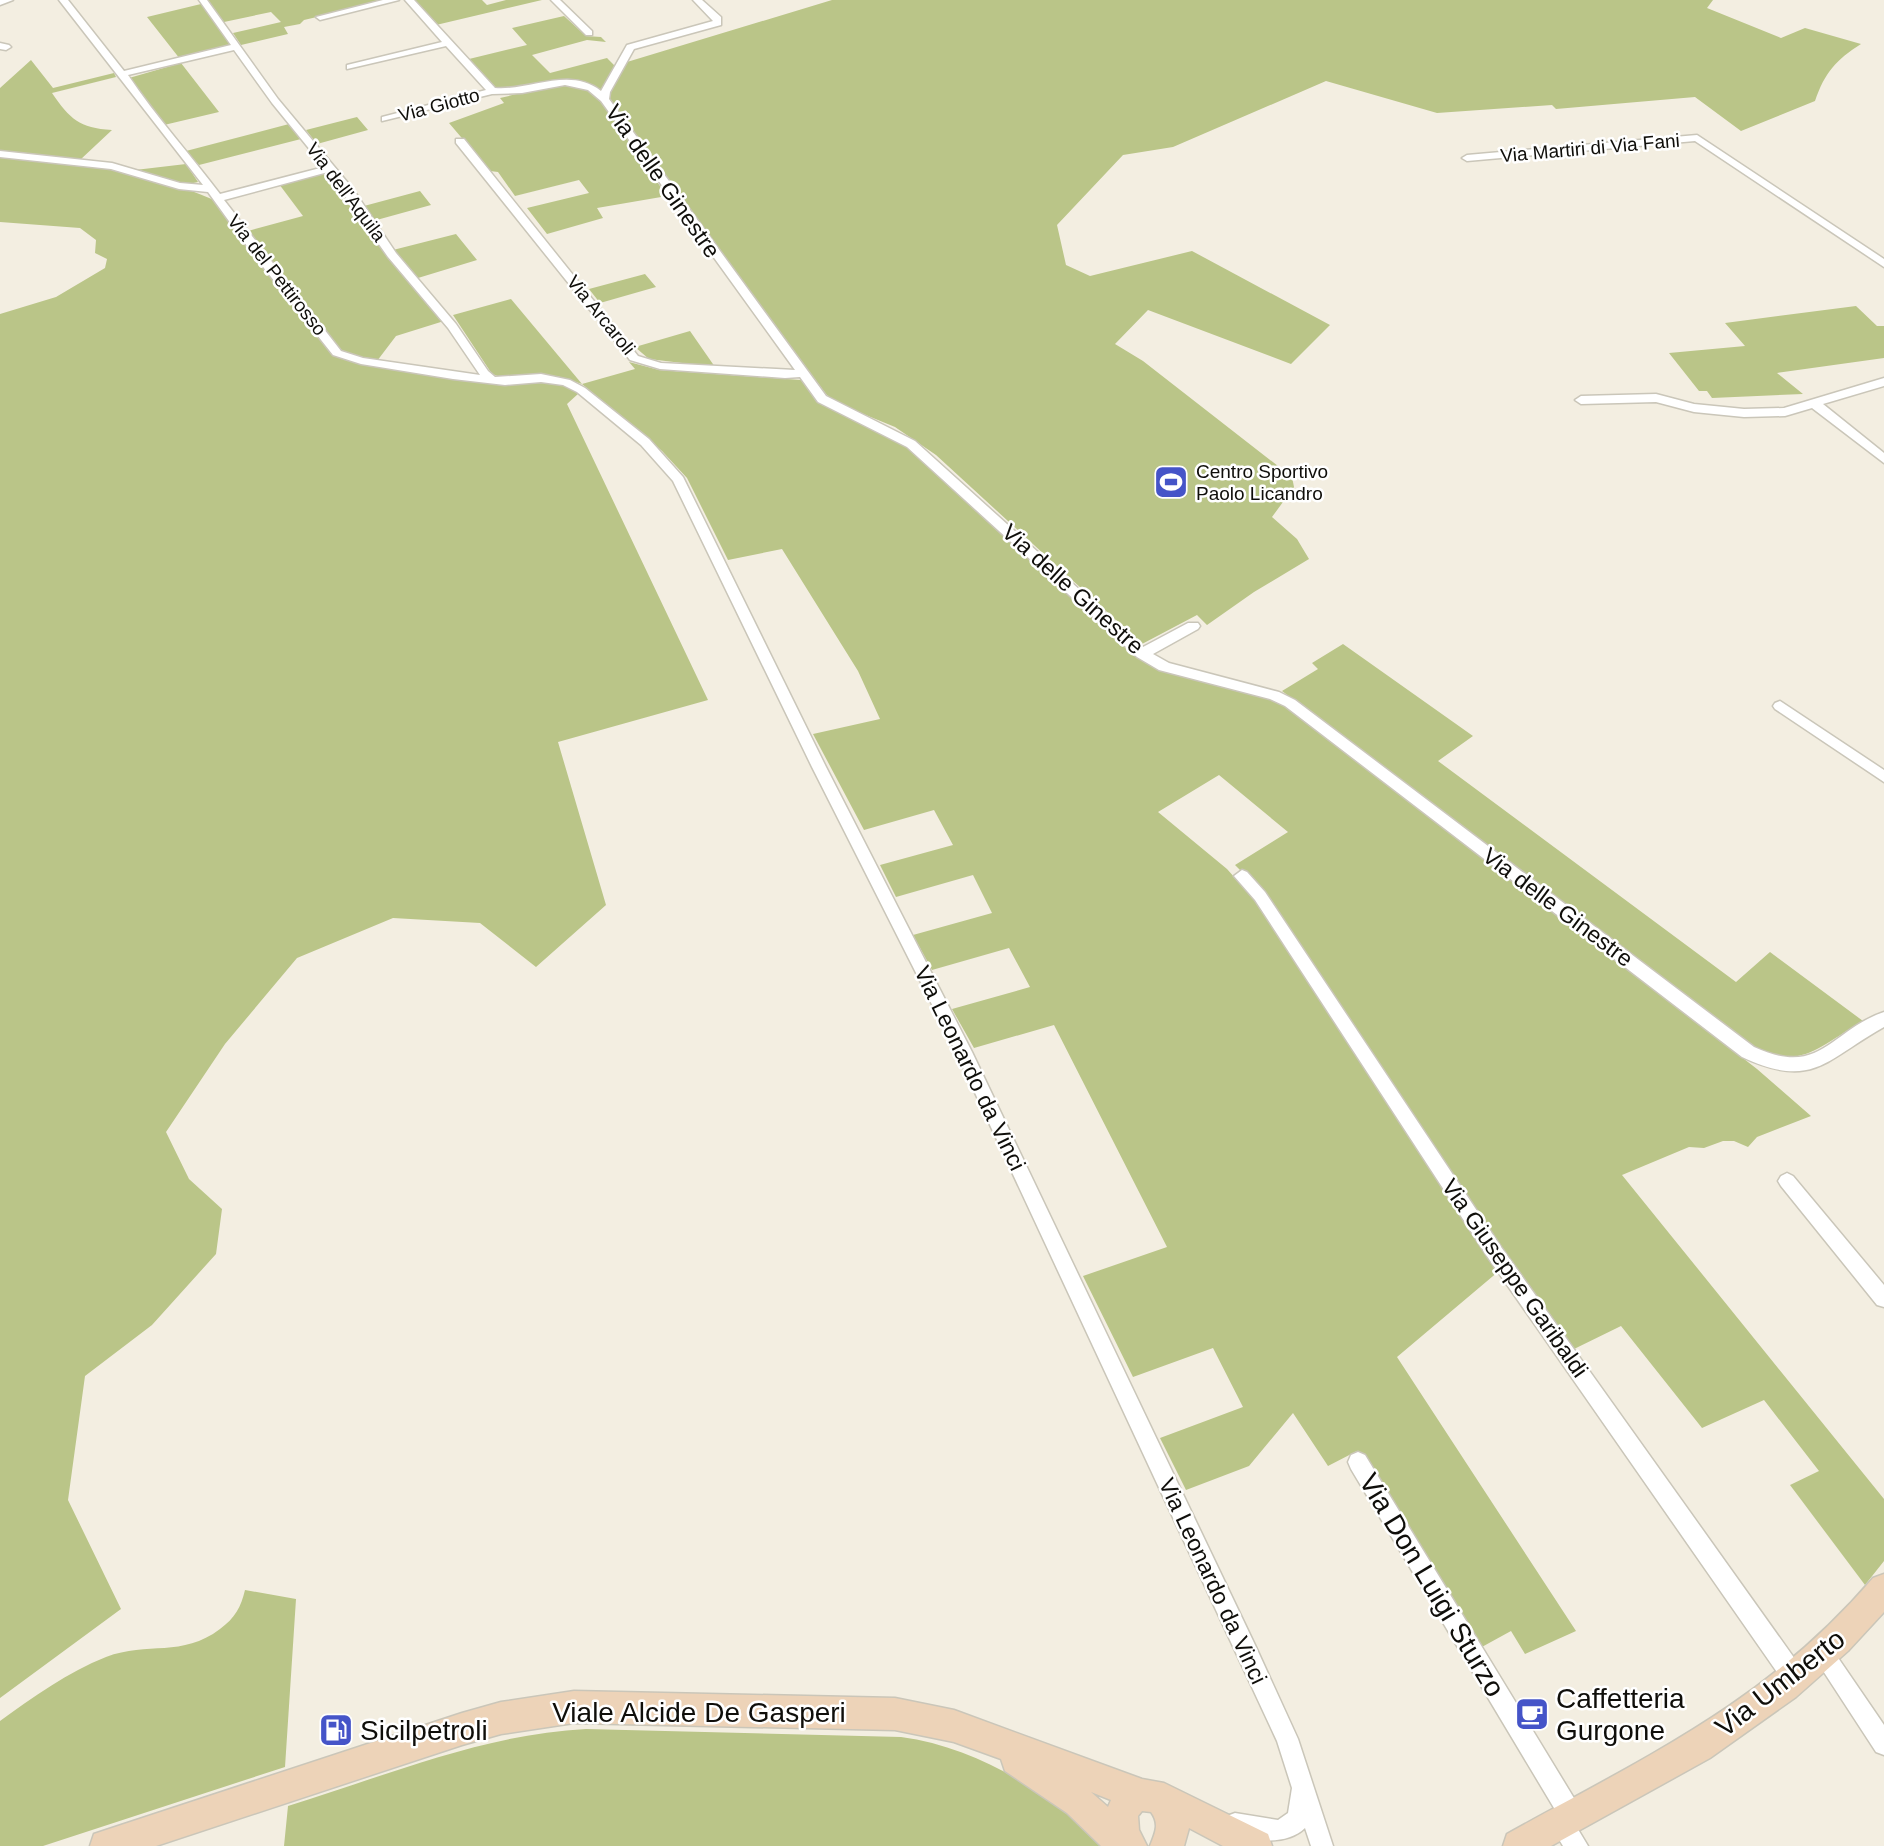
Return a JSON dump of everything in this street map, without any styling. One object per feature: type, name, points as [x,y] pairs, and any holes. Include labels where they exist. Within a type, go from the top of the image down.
[{"type":"main road","name":"Via Umberto","points":[[1519,1846],[1570,1828],[1714,1736],[1824,1653],[1884,1589]]},
{"type":"main road","name":"Viale Alcide De Gasperi","points":[[106,1846],[141,1841],[462,1729],[533,1712],[574,1707],[895,1714],[930,1720],[974,1735]]},
{"type":"main road","points":[[974,1735],[1203,1818],[1256,1846]]},
{"type":"main road","points":[[974,1735],[1042,1776],[1125,1841]]},
{"type":"main road","points":[[1125,1841],[1121,1814],[1125,1805],[1133,1798],[1152,1798],[1174,1820],[1174,1832],[1168,1845]]},
{"type":"street","points":[[0,2],[9,0]]},
{"type":"street","name":"Via del Pettirosso","points":[[63,0],[337,353],[362,361],[460,377],[492,380],[558,379],[581,390]]},
{"type":"street","name":"Via dell'Aquila","points":[[203,0],[275,101],[349,191],[392,256],[452,326],[492,380]]},
{"type":"street","points":[[320,17],[395,0]]},
{"type":"street","points":[[409,0],[492,91],[504,94],[568,82],[584,83],[604,99]]},
{"type":"street","points":[[555,0],[589,33]]},
{"type":"street","name":"Via delle Ginestre","points":[[697,0],[718,19],[718,23],[636,44],[626,51],[604,99],[627,134],[828,404],[895,434],[931,460],[1142,654],[1164,667],[1274,695],[1290,703],[1748,1052],[1765,1062],[1794,1067],[1808,1064],[1823,1058],[1884,1019]]},
{"type":"street","points":[[350,67],[448,43]]},
{"type":"street","points":[[122,75],[236,47]]},
{"type":"street","name":"Via Giotto","points":[[385,119],[492,91]]},
{"type":"street","name":"Via Martiri di Via Fani","points":[[1467,158],[1697,138],[1884,264]]},
{"type":"street","name":"Via Arcaroli","points":[[460,141],[634,358],[660,366],[785,375],[803,373]]},
{"type":"street","points":[[0,153],[112,166],[179,186],[215,193],[331,168]]},
{"type":"street","points":[[460,377],[473,371],[478,363]]},
{"type":"street","points":[[1581,400],[1656,398],[1694,408],[1744,413],[1785,412],[1884,382]]},
{"type":"street","name":"Via Leonardo da Vinci","points":[[581,390],[645,442],[679,480],[970,1064],[1248,1652],[1287,1739],[1322,1846]]},
{"type":"street","points":[[1815,404],[1884,459]]},
{"type":"street","points":[[1142,654],[1193,626]]},
{"type":"street","points":[[1780,706],[1884,778]]},
{"type":"street","name":"Via Giuseppe Garibaldi","points":[[1241,876],[1260,896],[1496,1253],[1794,1677]]},
{"type":"street","points":[[1787,1181],[1884,1298]]},
{"type":"street","name":"Via Don Luigi Sturzo","points":[[1357,1462],[1570,1828]]},
{"type":"street","points":[[1824,1653],[1884,1744]]},
{"type":"street","points":[[1203,1818],[1276,1833],[1288,1829],[1298,1819],[1303,1785]]},
{"type":"green space","points":[[207,0],[389,0],[304,20],[300,24],[284,27],[288,34],[241,45],[233,33],[281,22],[271,12],[224,22]]},
{"type":"green space","points":[[413,0],[482,0],[487,5],[506,0],[542,0],[436,25]]},
{"type":"green space","points":[[832,0],[1713,0],[1707,8],[1781,38],[1805,28],[1861,44],[1832,68],[1815,101],[1741,131],[1695,97],[1556,109],[1552,105],[1437,113],[1326,81],[1173,147],[1123,155],[1057,225],[1066,265],[1090,276],[1192,251],[1330,325],[1291,364],[1148,310],[1115,344],[1143,361],[1292,477],[1294,487],[1272,517],[1297,539],[1309,559],[1254,592],[1207,625],[1197,615],[1142,644],[936,455],[895,427],[834,402],[826,394],[608,101],[609,92],[627,62]]},
{"type":"green space","points":[[201,4],[232,45],[180,59],[147,17]]},
{"type":"green space","points":[[564,16],[586,36],[601,37],[606,42],[587,40],[532,55],[550,73],[607,58],[616,67],[601,90],[590,84],[566,80],[501,90],[493,87],[469,59],[527,45],[512,28]]},
{"type":"green space","points":[[31,60],[53,88],[114,73],[116,77],[52,93],[76,120],[91,127],[112,130],[80,160],[0,151],[0,88]]},
{"type":"green space","points":[[181,63],[219,112],[164,125],[129,78]]},
{"type":"green space","points":[[559,84],[582,85],[595,93],[667,196],[597,208],[603,218],[547,234],[527,208],[589,193],[579,180],[515,196],[498,172],[490,171],[449,123],[504,103],[500,98]]},
{"type":"green space","points":[[357,117],[368,130],[317,144],[306,130]]},
{"type":"green space","points":[[289,124],[301,139],[199,165],[186,151]]},
{"type":"green space","points":[[0,155],[109,169],[163,181],[214,200],[340,357],[374,365],[486,382],[560,383],[579,393],[567,404],[708,700],[558,742],[606,905],[536,967],[480,923],[393,918],[297,958],[225,1044],[166,1132],[189,1179],[222,1209],[216,1254],[152,1325],[85,1376],[68,1500],[121,1609],[0,1698],[0,314],[56,297],[105,268],[107,259],[95,253],[96,240],[80,228],[0,222]]},
{"type":"green space","points":[[186,164],[198,182],[184,185],[135,170]]},
{"type":"green space","points":[[327,171],[444,321],[396,336],[377,361],[341,351],[248,231],[303,216],[279,184]]},
{"type":"green space","points":[[420,191],[431,205],[373,221],[364,206]]},
{"type":"green space","points":[[456,234],[477,260],[418,278],[393,250]]},
{"type":"green space","points":[[645,274],[656,287],[600,303],[589,289]]},
{"type":"green space","points":[[511,299],[582,384],[557,376],[503,378],[492,374],[453,315]]},
{"type":"green space","points":[[1856,306],[1877,326],[1884,326],[1884,358],[1777,373],[1803,394],[1712,398],[1707,391],[1699,391],[1669,353],[1745,346],[1725,323]]},
{"type":"green space","points":[[690,331],[715,367],[649,359],[635,347]]},
{"type":"green space","points":[[629,362],[659,370],[801,380],[822,405],[892,435],[907,446],[1141,658],[1257,693],[1286,705],[1757,1069],[1811,1116],[1757,1137],[1748,1147],[1734,1141],[1723,1141],[1704,1148],[1689,1147],[1622,1175],[1884,1499],[1884,1561],[1865,1585],[1790,1485],[1819,1471],[1764,1400],[1702,1428],[1621,1326],[1572,1350],[1510,1265],[1265,895],[1235,865],[1288,832],[1219,775],[1158,812],[1227,869],[1252,897],[1499,1271],[1397,1357],[1576,1631],[1525,1654],[1511,1631],[1480,1648],[1357,1451],[1328,1466],[1293,1413],[1249,1466],[1186,1490],[1160,1438],[1243,1407],[1213,1348],[1133,1377],[1083,1276],[1167,1247],[1054,1025],[974,1048],[952,1009],[1030,987],[1009,948],[932,970],[913,935],[992,913],[973,875],[896,897],[880,865],[953,845],[934,810],[864,830],[813,734],[880,719],[858,671],[782,549],[728,560],[687,478],[662,451],[582,384],[635,369]]},
{"type":"green space","points":[[1343,644],[1473,736],[1438,761],[1736,982],[1770,952],[1863,1021],[1815,1050],[1789,1057],[1757,1048],[1736,1036],[1282,691],[1318,669],[1312,663]]},
{"type":"green space","points":[[245,1590],[296,1599],[285,1767],[43,1846],[0,1846],[0,1721],[64,1678],[106,1657],[121,1652],[178,1646],[206,1638],[233,1616]]},
{"type":"green space","points":[[586,1729],[901,1737],[931,1743],[987,1763],[1013,1776],[1063,1809],[1111,1846],[284,1846],[288,1806],[472,1748],[510,1739]]},
{"type":"place","name":"Centro Sportivo Paolo Licandro","points":[[1171,482]]},
{"type":"place","name":"Caffetteria Gurgone","points":[[1532,1714]]},
{"type":"place","name":"Sicilpetroli","points":[[336,1730]]}]
